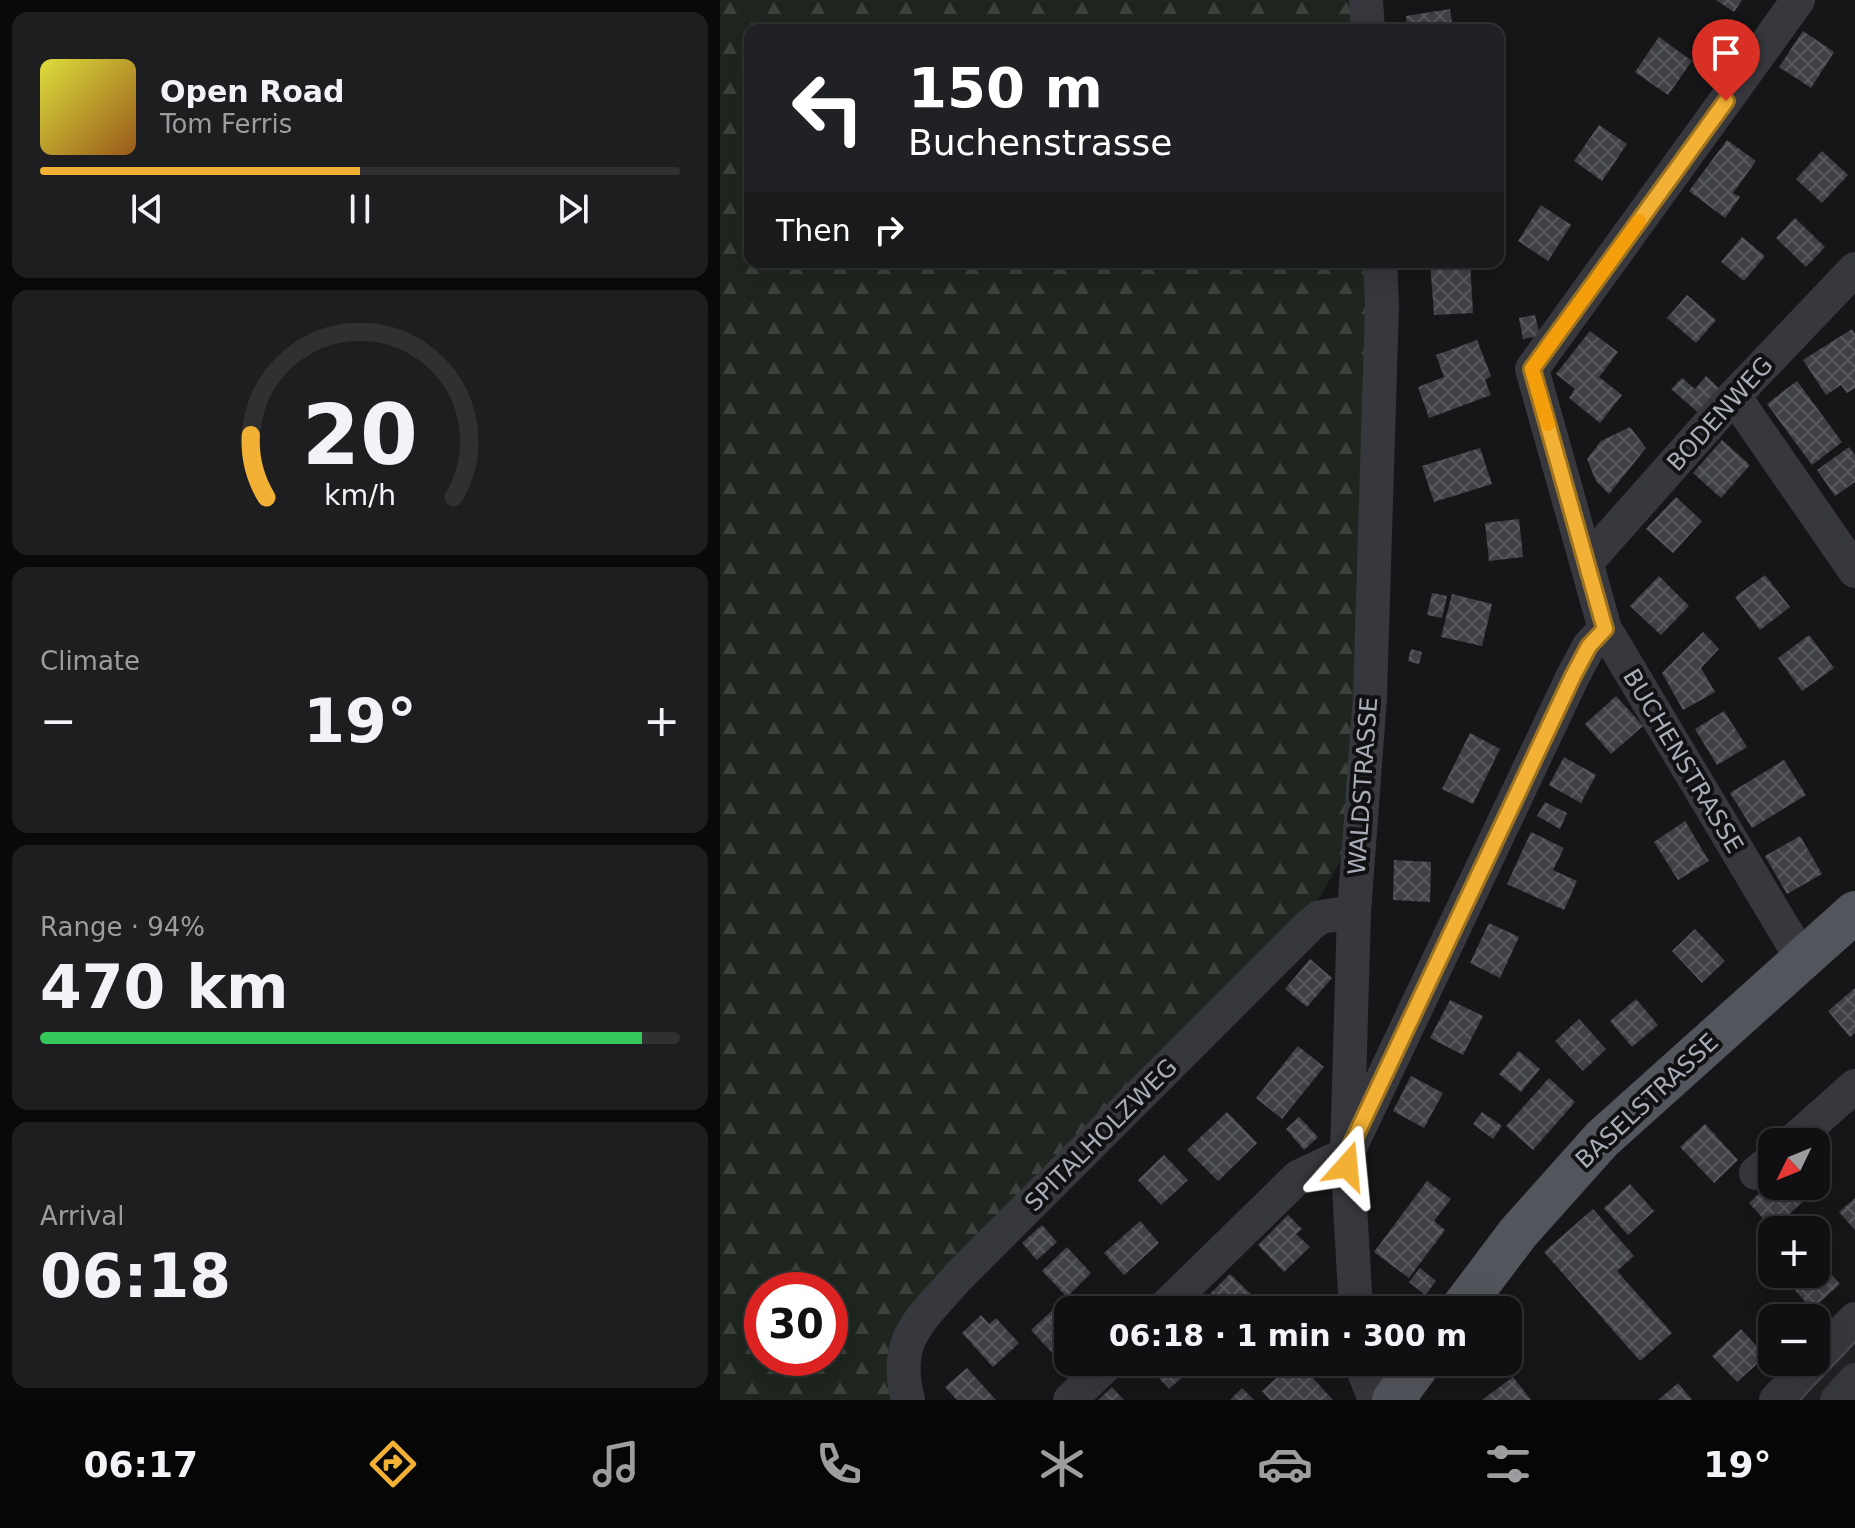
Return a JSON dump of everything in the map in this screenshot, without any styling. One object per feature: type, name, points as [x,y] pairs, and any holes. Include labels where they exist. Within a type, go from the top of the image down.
[{"type":"main road","name":"BASELSTRASSE","points":[[1471,1296],[1518,1233],[1602,1139],[1802,959],[1852,920]]},
{"type":"main road","points":[[1393,1400],[1411,1376]]},
{"type":"street","points":[[1366,0],[1368,24]]},
{"type":"street","name":"BUCHENSTRASSE","points":[[1798,0],[1532,369],[1605,629],[1802,959]]},
{"type":"street","name":"WALDSTRASSE","points":[[1355,1296],[1347,1154],[1354,912],[1370,697],[1382,305],[1380,268]]},
{"type":"street","name":"BODENWEG","points":[[1587,562],[1734,396],[1853,277]]},
{"type":"street","points":[[1734,396],[1855,571]]},
{"type":"street","points":[[1176,1296],[1298,1177],[1347,1154],[1573,676],[1589,646],[1605,629]]},
{"type":"street","name":"SPITALHOLZWEG","points":[[908,1400],[902,1364],[907,1339],[957,1278],[1310,925],[1320,917],[1354,912]]},
{"type":"street","points":[[1808,1128],[1855,1086]]},
{"type":"street","points":[[1830,1344],[1855,1319]]},
{"type":"street","points":[[1070,1400],[1095,1376]]},
{"type":"street","points":[[1366,1376],[1375,1400]]},
{"type":"street","points":[[1776,1400],[1799,1376]]},
{"type":"street","points":[[1837,1400],[1855,1380]]},
{"type":"shaded area","points":[[1855,1328],[1855,1370],[1829,1400],[1786,1400],[1809,1376],[1830,1376],[1830,1354]]},
{"type":"green space","points":[[720,0],[1366,0],[1368,24],[744,24],[744,268],[1380,268],[1346,851],[1321,895],[937,1290],[899,1400],[720,1400]]},
{"type":"building","points":[[1716,0],[1742,0],[1734,12]]},
{"type":"building","points":[[1450,9],[1452,24],[1407,24],[1406,16]]},
{"type":"building","points":[[1803,31],[1834,52],[1811,88],[1779,67]]},
{"type":"building","points":[[1659,37],[1692,61],[1668,95],[1635,72]]},
{"type":"building","points":[[1599,125],[1627,144],[1602,181],[1574,161]]},
{"type":"building","points":[[1727,140],[1756,161],[1733,193],[1740,197],[1725,218],[1689,191]]},
{"type":"building","points":[[1822,151],[1848,175],[1822,203],[1796,179]]},
{"type":"building","points":[[1541,205],[1571,225],[1548,261],[1518,241]]},
{"type":"building","points":[[1795,218],[1825,247],[1806,267],[1776,238]]},
{"type":"building","points":[[1742,237],[1765,256],[1744,281],[1721,262]]},
{"type":"building","points":[[1430,268],[1470,268],[1473,313],[1434,315]]},
{"type":"building","points":[[1687,295],[1716,320],[1696,343],[1667,318]]},
{"type":"building","points":[[1535,315],[1540,336],[1523,339],[1519,318]]},
{"type":"building","points":[[1852,329],[1855,334],[1855,388],[1847,393],[1841,385],[1826,395],[1803,360]]},
{"type":"building","points":[[1590,331],[1618,352],[1599,377],[1622,395],[1600,423],[1569,398],[1575,389],[1556,374]]},
{"type":"building","points":[[1477,340],[1491,376],[1485,380],[1491,395],[1429,418],[1418,387],[1444,377],[1436,355]]},
{"type":"building","points":[[1706,376],[1722,391],[1701,415],[1671,389],[1682,378],[1695,389]]},
{"type":"building","points":[[1797,381],[1842,442],[1812,465],[1767,404]]},
{"type":"building","points":[[1630,427],[1646,448],[1609,494],[1596,481],[1587,459],[1601,441]]},
{"type":"building","points":[[1722,440],[1750,465],[1721,498],[1693,473]]},
{"type":"building","points":[[1849,447],[1855,455],[1855,482],[1835,496],[1817,470]]},
{"type":"building","points":[[1480,448],[1492,484],[1434,502],[1422,466]]},
{"type":"building","points":[[1676,497],[1702,521],[1673,553],[1646,529]]},
{"type":"building","points":[[1519,519],[1523,557],[1489,561],[1485,523]]},
{"type":"building","points":[[1765,575],[1790,607],[1760,630],[1735,597]]},
{"type":"building","points":[[1659,576],[1689,606],[1661,635],[1630,606]]},
{"type":"building","points":[[1432,593],[1447,596],[1442,618],[1427,615]]},
{"type":"building","points":[[1452,594],[1492,604],[1482,646],[1441,637]]},
{"type":"building","points":[[1703,632],[1719,649],[1701,668],[1715,692],[1683,710],[1662,673]]},
{"type":"building","points":[[1809,635],[1834,668],[1802,691],[1778,658]]},
{"type":"building","points":[[1411,649],[1422,652],[1419,664],[1408,661]]},
{"type":"building","points":[[1616,696],[1643,726],[1611,754],[1585,724]]},
{"type":"building","points":[[1724,711],[1747,747],[1717,765],[1695,729]]},
{"type":"building","points":[[1470,733],[1500,749],[1473,804],[1442,789]]},
{"type":"building","points":[[1564,757],[1596,775],[1581,803],[1549,785]]},
{"type":"building","points":[[1784,760],[1806,795],[1752,828],[1730,793]]},
{"type":"building","points":[[1545,802],[1567,813],[1560,829],[1537,816]]},
{"type":"building","points":[[1685,821],[1709,861],[1678,880],[1654,842]]},
{"type":"building","points":[[1531,832],[1564,848],[1553,870],[1577,881],[1564,910],[1507,884]]},
{"type":"building","points":[[1800,836],[1822,874],[1787,894],[1765,856]]},
{"type":"building","points":[[1394,860],[1431,862],[1430,902],[1393,900]]},
{"type":"building","points":[[1489,923],[1519,937],[1500,978],[1470,963]]},
{"type":"building","points":[[1695,929],[1725,961],[1702,983],[1672,951]]},
{"type":"building","points":[[1310,959],[1332,978],[1307,1007],[1285,989]]},
{"type":"building","points":[[1855,988],[1855,1033],[1850,1037],[1828,1011]]},
{"type":"building","points":[[1636,999],[1658,1025],[1632,1047],[1610,1021]]},
{"type":"building","points":[[1450,1000],[1483,1016],[1463,1055],[1430,1038]]},
{"type":"building","points":[[1579,1019],[1606,1049],[1583,1071],[1555,1041]]},
{"type":"building","points":[[1298,1046],[1324,1067],[1282,1119],[1256,1098]]},
{"type":"building","points":[[1519,1051],[1540,1069],[1521,1092],[1499,1074]]},
{"type":"building","points":[[1411,1076],[1443,1093],[1424,1128],[1393,1111]]},
{"type":"building","points":[[1549,1078],[1575,1102],[1533,1150],[1506,1126]]},
{"type":"building","points":[[1227,1112],[1257,1143],[1218,1181],[1187,1150]]},
{"type":"building","points":[[1482,1112],[1502,1126],[1493,1139],[1473,1124]]},
{"type":"building","points":[[1299,1117],[1318,1137],[1304,1150],[1286,1129]]},
{"type":"building","points":[[1705,1124],[1738,1160],[1714,1183],[1680,1147]]},
{"type":"building","points":[[1164,1155],[1188,1180],[1161,1205],[1138,1180]]},
{"type":"building","points":[[1427,1181],[1451,1199],[1434,1221],[1445,1230],[1409,1278],[1374,1252]]},
{"type":"building","points":[[1630,1184],[1654,1211],[1628,1235],[1604,1208]]},
{"type":"building","points":[[1758,1194],[1758,1200],[1805,1200],[1787,1216],[1761,1216],[1749,1203]]},
{"type":"building","points":[[1855,1198],[1855,1230],[1839,1212]]},
{"type":"building","points":[[1593,1209],[1634,1256],[1617,1271],[1672,1333],[1640,1361],[1544,1252]]},
{"type":"building","points":[[1288,1215],[1302,1229],[1296,1234],[1310,1247],[1284,1272],[1258,1245]]},
{"type":"building","points":[[1140,1221],[1159,1243],[1124,1275],[1104,1253]]},
{"type":"building","points":[[1042,1225],[1057,1242],[1037,1260],[1022,1243]]},
{"type":"building","points":[[1067,1247],[1091,1273],[1066,1296],[1042,1271]]},
{"type":"building","points":[[1420,1268],[1436,1281],[1425,1295],[1409,1282]]},
{"type":"building","points":[[1830,1273],[1840,1284],[1818,1304],[1807,1304],[1793,1288],[1830,1288]]},
{"type":"building","points":[[1230,1274],[1253,1296],[1208,1296]]},
{"type":"building","points":[[1054,1309],[1054,1355],[1031,1330]]},
{"type":"building","points":[[981,1315],[989,1324],[996,1318],[1019,1343],[993,1367],[962,1333]]},
{"type":"building","points":[[1741,1329],[1758,1347],[1758,1363],[1737,1382],[1712,1356]]},
{"type":"building","points":[[967,1368],[996,1400],[957,1400],[945,1387]]},
{"type":"building","points":[[1157,1376],[1183,1376],[1169,1389]]},
{"type":"building","points":[[1279,1376],[1311,1376],[1333,1400],[1270,1400],[1262,1391]]},
{"type":"building","points":[[1513,1377],[1531,1400],[1482,1400]]},
{"type":"building","points":[[1678,1383],[1692,1400],[1658,1400]]},
{"type":"building","points":[[1112,1387],[1124,1400],[1098,1400]]},
{"type":"building","points":[[1242,1388],[1254,1400],[1230,1400]]},
{"type":"tram line","points":[[1800,1400],[1855,1342]]},
{"type":"slow traffic","points":[[1548,424],[1532,369],[1639,221]]},
{"type":"route","points":[[1347,1166],[1347,1154],[1573,676],[1589,646],[1605,629],[1532,369],[1726,101]]}]
